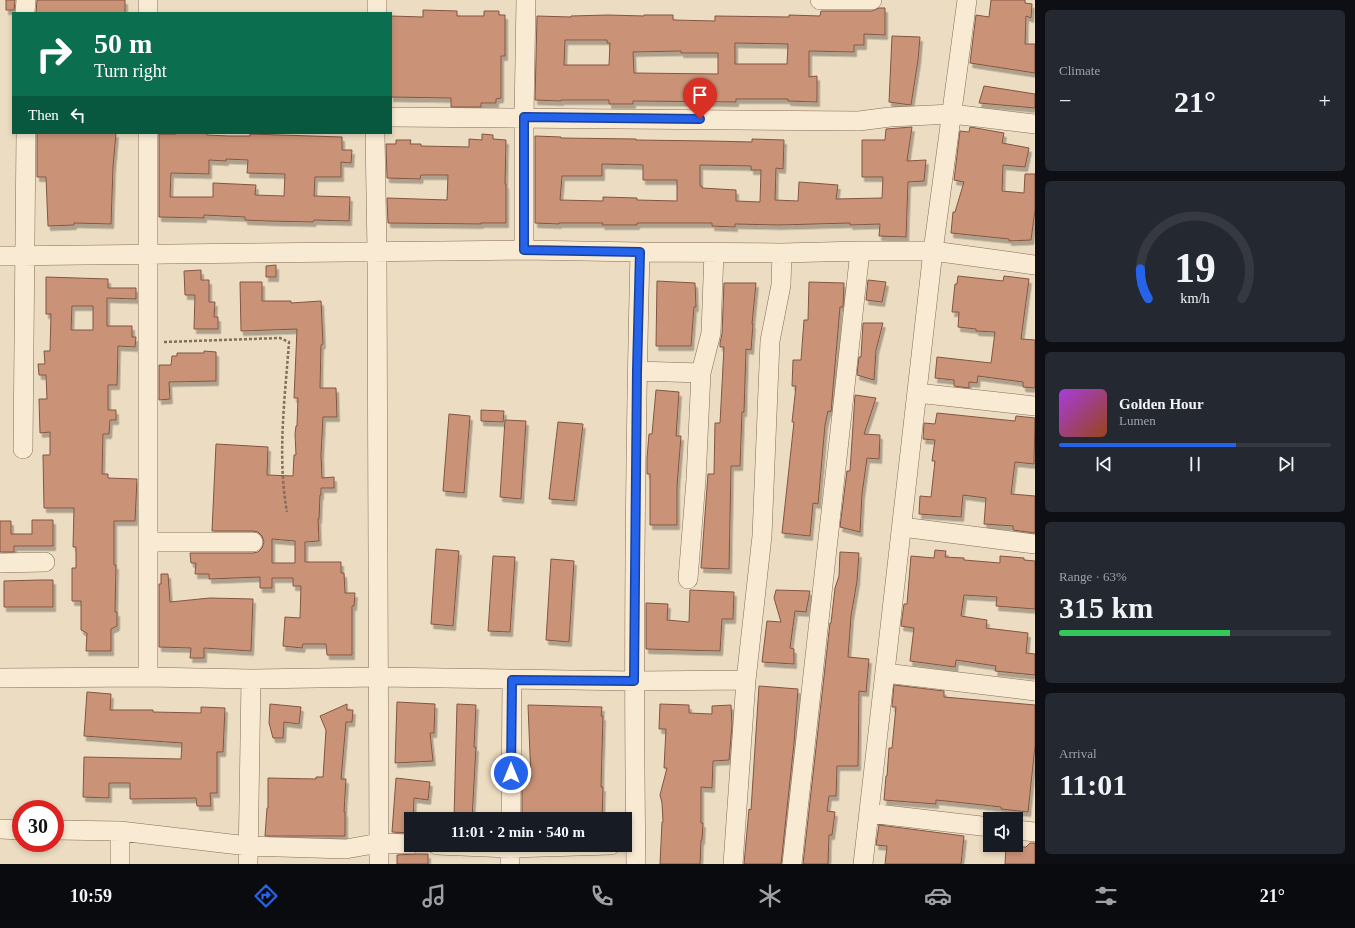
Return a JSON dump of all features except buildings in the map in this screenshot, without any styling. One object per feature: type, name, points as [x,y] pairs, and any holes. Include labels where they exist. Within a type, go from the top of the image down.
[{"type":"street","points":[[25,12],[26,0]]},
{"type":"street","points":[[148,0],[148,12]]},
{"type":"street","points":[[377,12],[378,0]]},
{"type":"street","points":[[524,250],[526,0]]},
{"type":"street","points":[[820,0],[872,0]]},
{"type":"street","points":[[863,864],[933,252],[967,0]]},
{"type":"street","points":[[392,117],[859,121],[890,117],[952,114],[1035,124]]},
{"type":"street","points":[[23,449],[26,134]]},
{"type":"street","points":[[148,134],[148,677]]},
{"type":"street","points":[[375,134],[377,252],[379,864]]},
{"type":"street","points":[[0,256],[524,250],[782,253],[860,251],[933,252],[1035,265]]},
{"type":"street","points":[[792,864],[860,251]]},
{"type":"street","points":[[631,812],[640,252]]},
{"type":"street","points":[[688,579],[702,373],[711,333],[714,252]]},
{"type":"street","points":[[732,864],[746,680],[762,536],[770,341],[780,285],[782,253]]},
{"type":"street","points":[[637,371],[702,373]]},
{"type":"street","points":[[917,393],[1035,406]]},
{"type":"street","points":[[902,527],[1035,544]]},
{"type":"street","points":[[148,542],[253,542]]},
{"type":"street","points":[[0,562],[45,562]]},
{"type":"street","points":[[885,673],[1035,691]]},
{"type":"street","points":[[0,678],[148,677],[252,679],[379,677],[634,681],[746,680]]},
{"type":"street","points":[[248,855],[252,679]]},
{"type":"street","points":[[510,812],[512,680]]},
{"type":"street","points":[[869,813],[983,826]]},
{"type":"street","points":[[0,830],[12,830]]},
{"type":"street","points":[[64,830],[120,831],[248,855],[346,849],[379,843],[404,844]]},
{"type":"street","points":[[120,831],[120,864]]},
{"type":"street","points":[[1023,831],[1035,832]]},
{"type":"street","points":[[632,851],[636,864]]},
{"type":"path","points":[[148,343],[280,338],[289,342],[282,431],[283,492],[287,512]]},
{"type":"route","points":[[511,773],[512,680],[634,681],[637,371],[640,252],[524,250],[524,117],[700,119]]}]
